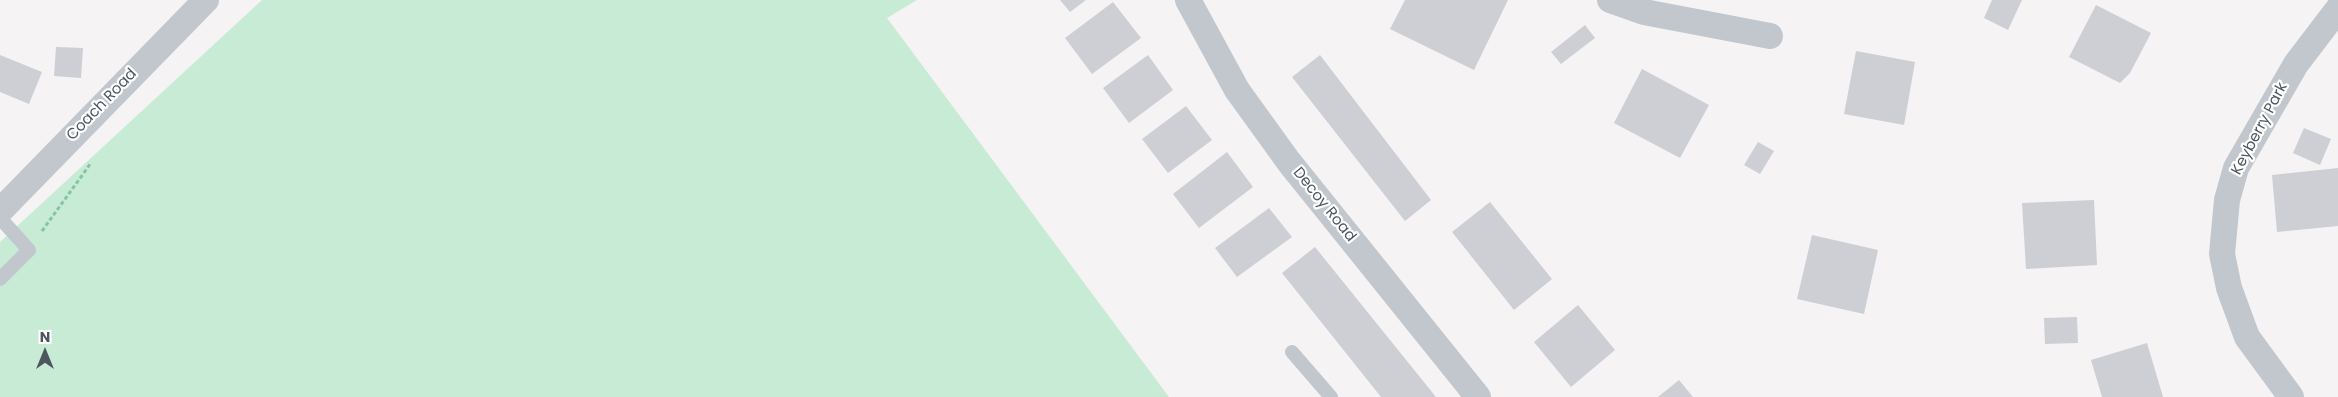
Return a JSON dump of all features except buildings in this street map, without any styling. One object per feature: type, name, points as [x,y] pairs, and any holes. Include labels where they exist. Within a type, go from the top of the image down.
[{"type":"street","name":"Coach Road","points":[[0,211],[206,0]]},
{"type":"street","name":"Decoy Road","points":[[1188,0],[1237,90],[1290,162],[1478,397]]},
{"type":"street","points":[[1610,0],[1644,12],[1770,36]]},
{"type":"street","name":"Keyberry Park","points":[[2291,397],[2247,337],[2229,288],[2222,254],[2228,200],[2236,168],[2296,64],[2338,9]]},
{"type":"lane","points":[[0,218],[28,250],[0,280]]},
{"type":"lane","points":[[1292,352],[1331,397]]},
{"type":"green space","points":[[262,0],[917,0],[887,18],[1169,397],[0,397],[0,242]]}]
